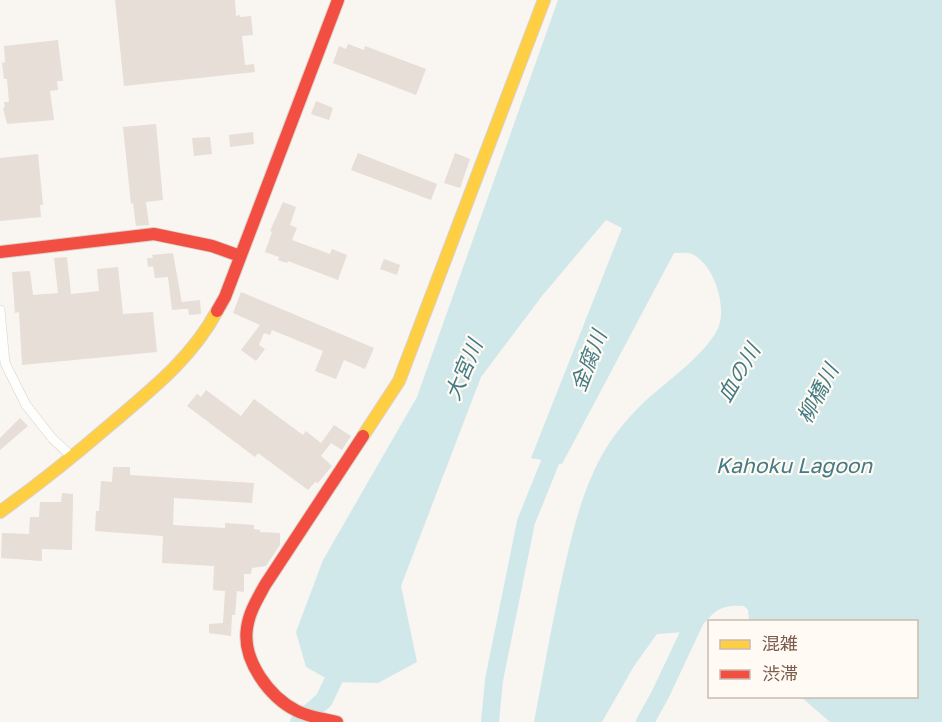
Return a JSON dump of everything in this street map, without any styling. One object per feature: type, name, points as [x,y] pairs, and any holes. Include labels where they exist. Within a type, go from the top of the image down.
[{"type":"street","points":[[0,512],[21,499],[167,376],[193,348],[212,321],[225,297],[338,0]]},
{"type":"street","points":[[337,722],[293,709],[263,680],[250,659],[245,635],[265,585],[399,381],[544,0]]},
{"type":"street","points":[[0,252],[154,234],[212,246],[240,256]]},
{"type":"street","points":[[0,310],[3,363],[26,405],[52,438],[72,457]]},
{"type":"water","name":"Kahoku Lagoon","points":[[558,0],[942,0],[942,722],[830,722],[802,698],[918,698],[918,620],[749,620],[748,610],[744,606],[735,606],[717,611],[697,631],[657,634],[634,666],[602,722],[534,722],[565,565],[576,521],[591,477],[605,450],[622,426],[642,404],[687,366],[709,343],[720,322],[719,294],[706,266],[692,254],[674,253],[562,464],[531,458],[622,228],[606,220],[542,296],[481,377],[401,586],[417,662],[378,683],[333,682],[306,667],[296,632],[323,560],[417,397]]},
{"type":"building","points":[[115,0],[235,0],[236,16],[251,16],[253,35],[242,36],[245,65],[254,64],[255,72],[124,86]]},
{"type":"building","points":[[58,40],[63,81],[57,81],[58,90],[50,91],[54,120],[7,124],[3,108],[5,107],[4,102],[9,102],[7,79],[4,79],[2,63],[5,62],[4,46]]},
{"type":"building","points":[[348,44],[364,50],[365,46],[426,69],[416,95],[333,63],[339,46],[346,49]]},
{"type":"building","points":[[316,101],[333,108],[329,120],[311,114]]},
{"type":"building","points":[[156,124],[163,200],[146,202],[149,225],[136,226],[133,203],[131,204],[123,127]]},
{"type":"building","points":[[253,132],[254,144],[230,147],[229,135]]},
{"type":"building","points":[[210,137],[212,154],[194,156],[192,138]]},
{"type":"building","points":[[358,153],[437,184],[431,200],[351,170]]},
{"type":"building","points":[[455,153],[470,159],[460,188],[444,183]]},
{"type":"building","points":[[38,154],[43,205],[40,205],[41,217],[0,221],[0,158]]},
{"type":"building","points":[[283,202],[296,207],[290,225],[297,228],[292,240],[330,254],[332,249],[347,255],[338,280],[288,261],[287,263],[278,260],[279,257],[265,252],[272,232],[270,231]]},
{"type":"building","points":[[173,253],[183,309],[172,310],[168,277],[155,278],[153,266],[148,267],[147,258],[153,258],[152,255]]},
{"type":"building","points":[[67,257],[71,294],[99,291],[97,269],[118,267],[123,314],[153,312],[157,352],[22,365],[19,312],[15,313],[12,272],[30,271],[33,295],[58,293],[54,258]]},
{"type":"building","points":[[384,259],[400,265],[397,275],[380,269]]},
{"type":"building","points":[[241,292],[374,348],[365,369],[344,360],[336,379],[315,371],[323,351],[272,330],[270,335],[264,333],[259,345],[265,349],[256,361],[241,350],[260,325],[233,313]]},
{"type":"building","points":[[200,300],[201,314],[189,315],[188,309],[183,309],[182,302]]},
{"type":"building","points":[[206,390],[241,416],[254,399],[303,435],[306,431],[321,443],[334,425],[351,436],[342,450],[331,443],[321,456],[332,466],[318,483],[315,482],[308,490],[258,453],[255,457],[187,406],[197,394],[201,397]]},
{"type":"building","points":[[20,418],[28,426],[0,450],[0,438]]},
{"type":"building","points":[[113,467],[130,467],[130,475],[254,483],[252,503],[174,498],[173,525],[225,528],[225,523],[254,525],[254,529],[260,532],[280,533],[280,545],[266,566],[252,568],[251,574],[244,574],[244,592],[237,591],[231,636],[209,633],[209,624],[223,623],[225,591],[213,590],[214,566],[162,563],[163,536],[95,531],[101,481],[112,482]]},
{"type":"building","points":[[62,493],[73,494],[72,550],[42,549],[42,561],[1,558],[2,533],[29,534],[30,517],[39,517],[40,502],[61,502]]},
{"type":"waterway","name":"金腐川","points":[[490,722],[494,680],[526,522],[559,440]]},
{"type":"waterway","name":"柳橋川","points":[[645,722],[700,610]]},
{"type":"waterway","name":"大宮川","points":[[299,722],[324,700],[343,660]]},
{"type":"traffic: slow","points":[[363,436],[399,381],[544,0]]},
{"type":"traffic: slow","points":[[0,512],[70,458],[156,386],[196,344],[217,311]]},
{"type":"traffic: jam","points":[[217,311],[225,297],[338,0]]},
{"type":"traffic: jam","points":[[0,252],[154,234],[212,246],[240,256]]},
{"type":"traffic: jam","points":[[337,722],[302,713],[277,697],[253,665],[247,640],[247,628],[252,611],[265,585],[363,436]]},
{"type":"water label","name":"血の川","points":[[739,373]]}]
